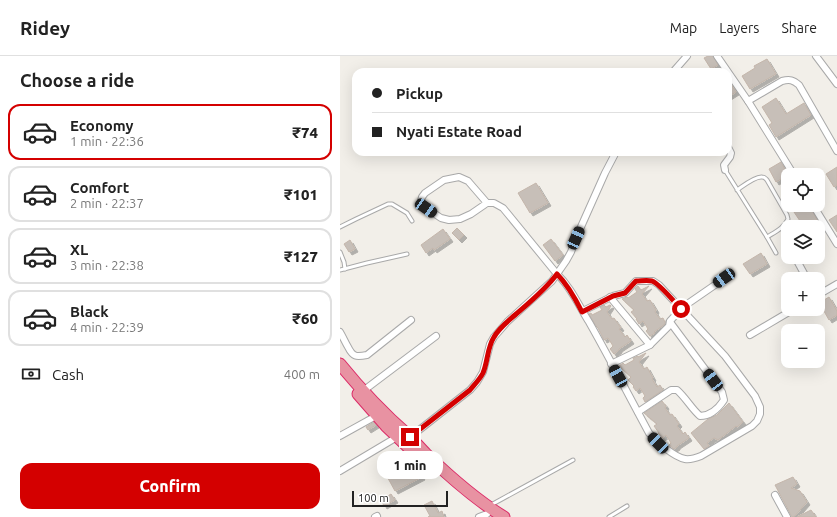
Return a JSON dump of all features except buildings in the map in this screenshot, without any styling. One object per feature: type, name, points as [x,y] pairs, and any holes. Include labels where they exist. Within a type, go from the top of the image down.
[{"type":"highway","points":[[340,364],[363,391],[401,430],[403,439]]},
{"type":"highway","points":[[340,373],[376,416],[448,474],[486,514],[504,517]]},
{"type":"street","points":[[677,68],[687,56]]},
{"type":"street","points":[[718,56],[726,68]]},
{"type":"street","points":[[816,56],[837,84]]},
{"type":"street","points":[[732,77],[790,168]]},
{"type":"street","points":[[748,101],[782,82],[788,80],[795,81],[799,85],[837,151]]},
{"type":"street","points":[[340,471],[403,439],[470,390],[477,382],[483,372],[490,344],[494,337],[507,322],[552,281],[572,252],[576,238],[604,173],[614,156]]},
{"type":"street","points":[[725,170],[724,165],[730,156]]},
{"type":"street","points":[[487,203],[468,181],[459,177],[444,180],[425,193],[421,201],[422,205],[426,208],[448,220],[460,219],[471,214],[487,203],[494,203],[502,208],[569,288],[582,312],[638,412],[649,433],[658,443],[685,459],[693,459],[701,456],[752,426],[757,421],[760,414],[760,407],[755,396],[724,356],[658,285],[653,282],[636,281],[625,293],[610,298],[582,312]]},
{"type":"street","points":[[817,212],[837,244]]},
{"type":"street","points":[[611,364],[650,345],[669,326],[670,322],[681,309],[724,278]]},
{"type":"street","points":[[825,291],[837,284]]},
{"type":"street","points":[[610,298],[650,345]]},
{"type":"street","points":[[750,335],[782,316]]},
{"type":"street","points":[[340,332],[351,353],[360,357],[367,355],[411,320]]},
{"type":"street","points":[[638,412],[671,390],[677,390],[693,410],[700,416],[707,416],[719,408],[724,400],[722,392],[670,322]]},
{"type":"street","points":[[363,391],[436,336]]},
{"type":"street","points":[[340,436],[376,416]]},
{"type":"street","points":[[776,495],[788,517]]},
{"type":"lane","points":[[725,170],[776,253]]},
{"type":"lane","points":[[737,190],[761,176],[768,180],[788,219],[782,228],[766,237]]},
{"type":"lane","points":[[340,227],[356,218],[388,204],[392,204],[407,213],[412,221]]},
{"type":"lane","points":[[340,252],[345,269]]},
{"type":"lane","points":[[340,270],[407,254]]},
{"type":"lane","points":[[486,514],[573,460]]},
{"type":"lane","points":[[609,517],[627,506]]},
{"type":"route","points":[[410,437],[470,390],[483,372],[490,344],[498,331],[540,293],[557,274],[569,288],[582,312],[613,296],[625,293],[636,281],[653,282],[658,285],[681,309]]}]
